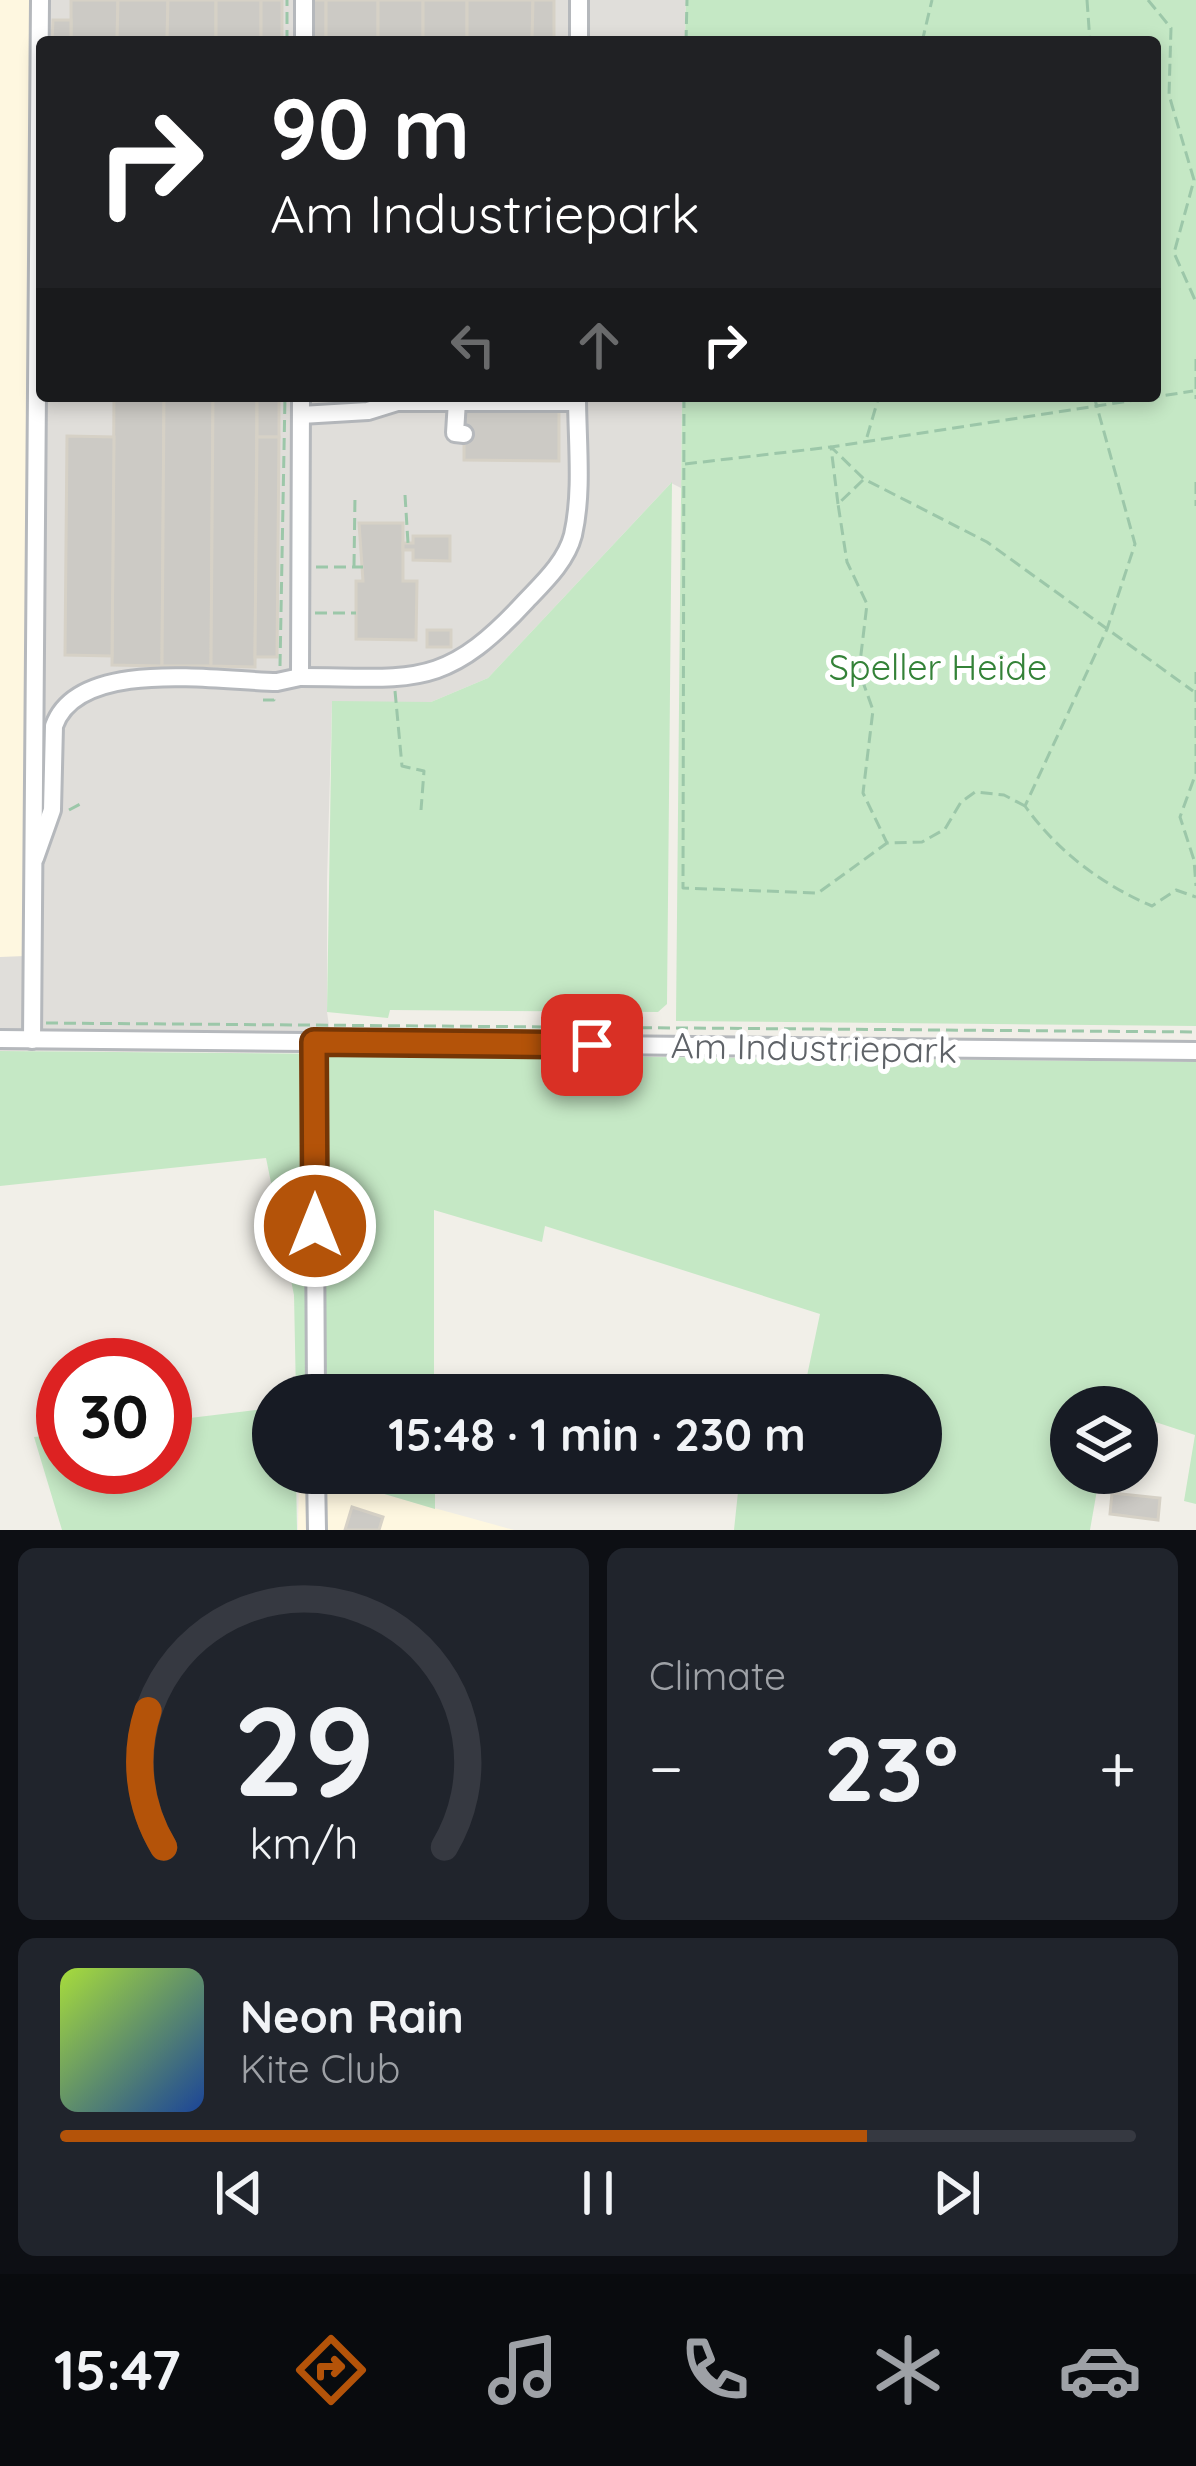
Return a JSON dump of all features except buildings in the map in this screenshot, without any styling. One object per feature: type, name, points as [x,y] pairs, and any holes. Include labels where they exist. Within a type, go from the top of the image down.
[{"type":"street","points":[[40,0],[40,36]]},
{"type":"street","points":[[304,0],[304,36]]},
{"type":"street","points":[[579,0],[579,36]]},
{"type":"street","points":[[32,1032],[38,402]]},
{"type":"street","points":[[300,677],[286,613],[286,566],[301,406],[368,411],[394,402]]},
{"type":"street","points":[[457,402],[455,433],[464,434]]},
{"type":"street","points":[[31,870],[52,810],[54,726],[58,714],[79,694],[114,681],[276,689],[300,677],[438,672],[469,658],[555,569],[572,541],[577,510],[577,402]]},
{"type":"street","name":"Am Industriepark","points":[[0,1040],[32,1032],[314,1042],[1196,1051]]},
{"type":"street","points":[[314,1042],[316,1374]]},
{"type":"street","points":[[316,1494],[317,1530]]},
{"type":"path","points":[[287,0],[287,36]]},
{"type":"path","points":[[686,0],[686,36]]},
{"type":"path","points":[[924,36],[934,9],[932,0]]},
{"type":"path","points":[[1087,0],[1090,36]]},
{"type":"path","points":[[1148,0],[1171,28],[1169,95],[1194,180],[1174,253],[1196,302]]},
{"type":"path","points":[[1196,359],[1196,399]]},
{"type":"path","points":[[1161,396],[1193,391]]},
{"type":"path","points":[[276,689],[286,613],[285,402]]},
{"type":"path","points":[[684,402],[683,888],[818,893],[887,843],[922,842],[945,830],[961,802],[975,792],[1004,795],[1025,806],[1048,838],[1126,895],[1152,906],[1176,890],[1196,897]]},
{"type":"path","points":[[866,438],[877,402]]},
{"type":"path","points":[[1025,806],[1107,629],[1135,544],[1095,402]]},
{"type":"path","points":[[684,464],[1121,402]]},
{"type":"path","points":[[831,446],[864,479],[987,542],[1193,691]]},
{"type":"path","points":[[831,446],[848,562],[866,604],[859,671],[873,710],[863,793],[887,843]]},
{"type":"path","points":[[838,504],[864,479]]},
{"type":"path","points":[[1196,482],[1196,506]]},
{"type":"path","points":[[405,495],[408,543]]},
{"type":"path","points":[[354,567],[355,496]]},
{"type":"path","points":[[286,566],[363,567]]},
{"type":"path","points":[[286,613],[356,613]]},
{"type":"path","points":[[1196,672],[1196,773],[1180,817],[1194,860],[1196,886]]},
{"type":"path","points":[[393,677],[402,766],[424,771],[421,810]]},
{"type":"path","points":[[32,1032],[1196,1032]]},
{"type":"shaded area","points":[[0,0],[32,0],[25,957],[0,957]]},
{"type":"shaded area","points":[[32,0],[686,0],[685,36],[36,36],[36,402],[682,402],[681,488],[671,483],[488,678],[431,702],[332,702],[327,1012],[333,1053],[0,1051],[0,957],[25,956]]},
{"type":"shaded area","points":[[299,1494],[383,1494],[514,1530],[298,1530]]},
{"type":"green space","name":"Speller Heide","points":[[686,0],[1196,0],[1196,1026],[676,1021],[682,402],[1161,402],[1161,36],[685,36]]},
{"type":"green space","points":[[672,482],[667,1004],[658,1012],[390,1010],[388,1018],[327,1012],[332,701],[431,702],[488,678]]},
{"type":"green space","points":[[0,1051],[1196,1062],[1196,1504],[1184,1501],[1195,1435],[1158,1423],[1158,1386],[1050,1386],[1050,1494],[1096,1494],[1090,1530],[734,1530],[738,1494],[942,1494],[942,1374],[807,1374],[820,1314],[545,1226],[542,1242],[434,1210],[434,1374],[296,1374],[294,1295],[266,1158],[0,1186]]},
{"type":"green space","points":[[252,1411],[252,1494],[296,1494],[297,1530],[62,1530],[51,1494],[192,1494],[192,1418]]},
{"type":"green space","points":[[385,1494],[435,1494],[435,1509]]},
{"type":"route","points":[[315,1226],[314,1042],[592,1045]]}]
